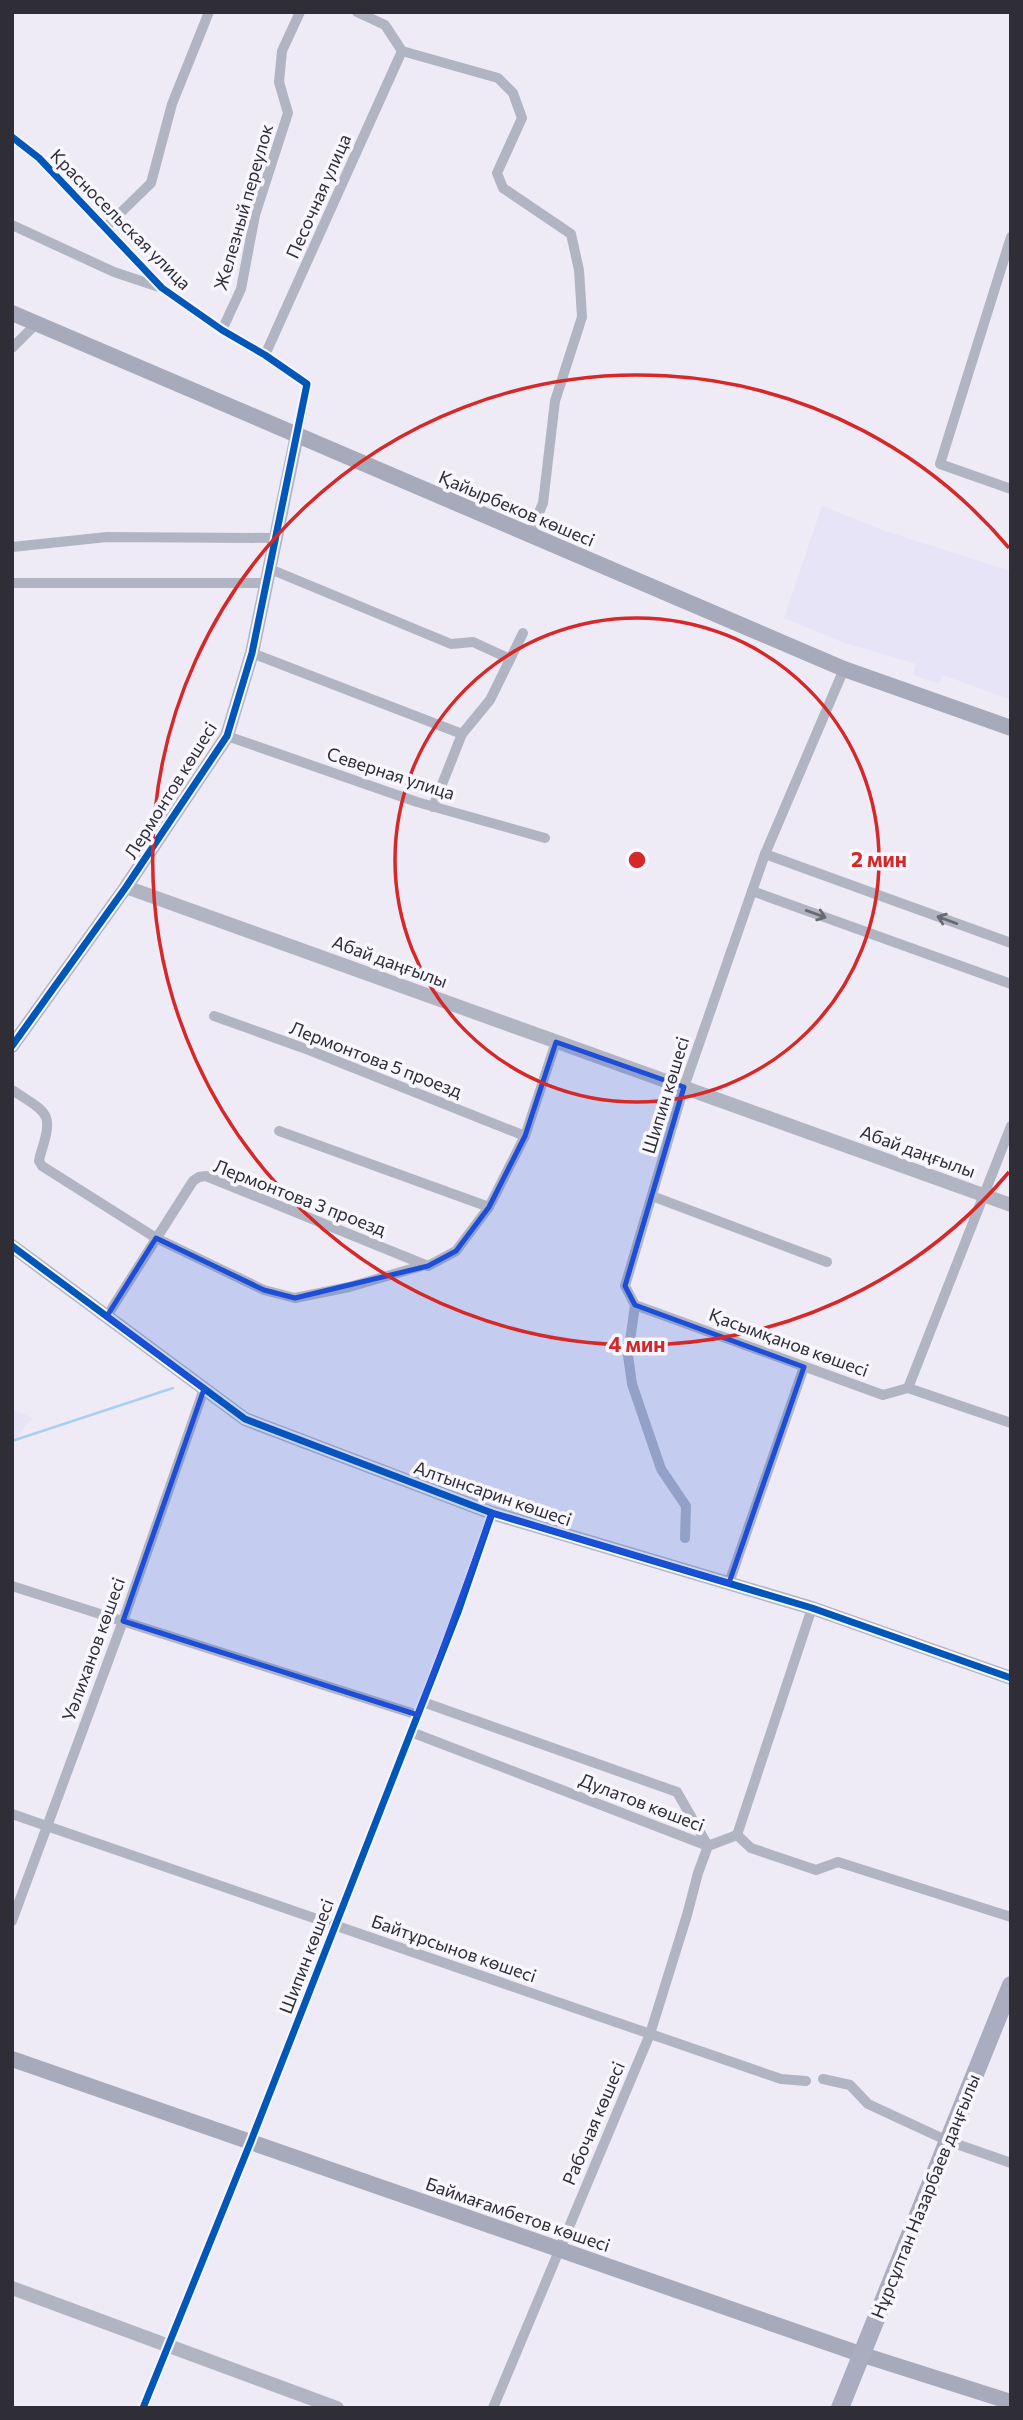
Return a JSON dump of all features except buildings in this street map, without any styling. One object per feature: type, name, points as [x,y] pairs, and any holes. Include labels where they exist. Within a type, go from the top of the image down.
[{"type":"main road","name":"Қайырбеков көшесі","points":[[12,313],[844,668],[1011,728]]},
{"type":"main road","name":"Нұрсұлтан Назарбаев даңғылы","points":[[840,2408],[1011,1985]]},
{"type":"main road","name":"Баймағамбетов көшесі","points":[[12,2059],[860,2354],[1011,2402]]},
{"type":"street","points":[[105,228],[151,183],[172,104],[209,12]]},
{"type":"street","name":"Железный переулок","points":[[222,330],[241,289],[255,215],[288,113],[279,82],[282,51],[300,12]]},
{"type":"street","points":[[357,12],[385,25],[402,51],[498,78],[513,93],[522,118],[498,173],[503,188],[571,234],[579,270],[582,317],[555,401],[543,503],[530,534]]},
{"type":"street","name":"Песочная улица","points":[[265,355],[402,51]]},
{"type":"street","name":"Красносельская улица","points":[[12,137],[38,158],[162,288],[307,384],[297,435]]},
{"type":"street","points":[[12,226],[114,272],[162,288]]},
{"type":"street","points":[[1011,237],[1007,261],[940,464],[1011,489]]},
{"type":"street","points":[[12,348],[37,323]]},
{"type":"street","name":"Лермонтов көшесі","points":[[12,1046],[126,887],[227,736],[252,653],[297,435]]},
{"type":"street","points":[[12,547],[107,537],[275,538]]},
{"type":"street","points":[[12,583],[268,576],[451,644],[473,642],[510,659]]},
{"type":"street","points":[[433,807],[462,734],[490,700],[523,633]]},
{"type":"street","points":[[252,653],[462,734]]},
{"type":"street","name":"Шипин көшесі","points":[[685,1538],[686,1506],[661,1469],[632,1384],[628,1355],[635,1306],[625,1286],[684,1087],[765,854],[844,668]]},
{"type":"street","name":"Северная улица","points":[[227,736],[433,807],[545,838]]},
{"type":"street","points":[[765,854],[1011,943]]},
{"type":"street","name":"Абай даңғылы","points":[[126,887],[1011,1205]]},
{"type":"street","points":[[752,891],[1011,984]]},
{"type":"street","name":"Лермонтова 5 проезд","points":[[214,1016],[309,1050],[525,1136]]},
{"type":"street","points":[[12,1090],[44,1111],[49,1123],[39,1161],[42,1166],[156,1238],[264,1290],[295,1298],[349,1287],[426,1265],[456,1251],[489,1207],[525,1136],[556,1042]]},
{"type":"street","points":[[908,1388],[982,1194],[1011,1126]]},
{"type":"street","points":[[279,1131],[489,1207]]},
{"type":"street","name":"Лермонтова 3 проезд","points":[[107,1317],[193,1181],[199,1177],[206,1176],[250,1192],[426,1265]]},
{"type":"street","points":[[652,1196],[827,1262]]},
{"type":"street","name":"Алтынсарин көшесі","points":[[12,1246],[245,1419],[492,1513],[812,1608],[1011,1678]]},
{"type":"street","name":"Қасымқанов көшесі","points":[[635,1306],[883,1395],[908,1388],[1011,1423]]},
{"type":"street","points":[[729,1583],[804,1367]]},
{"type":"street","name":"Уәлиханов көшесі","points":[[12,1921],[123,1621],[204,1389]]},
{"type":"street","name":"Шипин көшесі","points":[[143,2408],[418,1715],[458,1612],[492,1513]]},
{"type":"street","points":[[12,1586],[418,1715]]},
{"type":"street","points":[[711,1845],[732,1837],[812,1608]]},
{"type":"street","name":"Дулатов көшесі","points":[[423,1702],[677,1792],[711,1845]]},
{"type":"street","name":"Дулатов көшесі","points":[[411,1732],[711,1845]]},
{"type":"street","name":"Байтұрсынов көшесі","points":[[12,1814],[781,2079],[806,2081]]},
{"type":"street","points":[[732,1837],[751,1848],[816,1870],[838,1862],[1011,1917]]},
{"type":"street","name":"Рабочая көшесі","points":[[493,2408],[650,2034],[698,1873],[711,1845]]},
{"type":"street","points":[[824,2079],[850,2085],[867,2104],[948,2141],[1011,2163]]},
{"type":"street","points":[[12,2288],[337,2408]]},
{"type":"highlighted area","points":[[556,1042],[684,1087],[625,1286],[635,1305],[804,1367],[729,1583],[492,1513],[418,1715],[123,1621],[204,1389],[107,1316],[156,1238],[264,1290],[295,1298],[428,1266],[456,1251],[489,1207],[525,1136]]},
{"type":"shaded area","points":[[822,506],[885,531],[1011,571],[1011,700],[943,675],[939,684],[913,675],[916,664],[844,643],[784,618]]},
{"type":"shaded area","points":[[12,1409],[32,1418],[13,1443],[12,1443]]},
{"type":"waterway","points":[[12,1441],[173,1388]]},
{"type":"cycle path","points":[[12,137],[39,158],[162,288],[307,384],[252,653],[227,736],[126,887],[12,1046]]},
{"type":"cycle path","points":[[12,1246],[245,1419],[492,1513],[812,1608],[1011,1678]]},
{"type":"cycle path","points":[[143,2408],[251,2141],[458,1612],[492,1513]]}]
